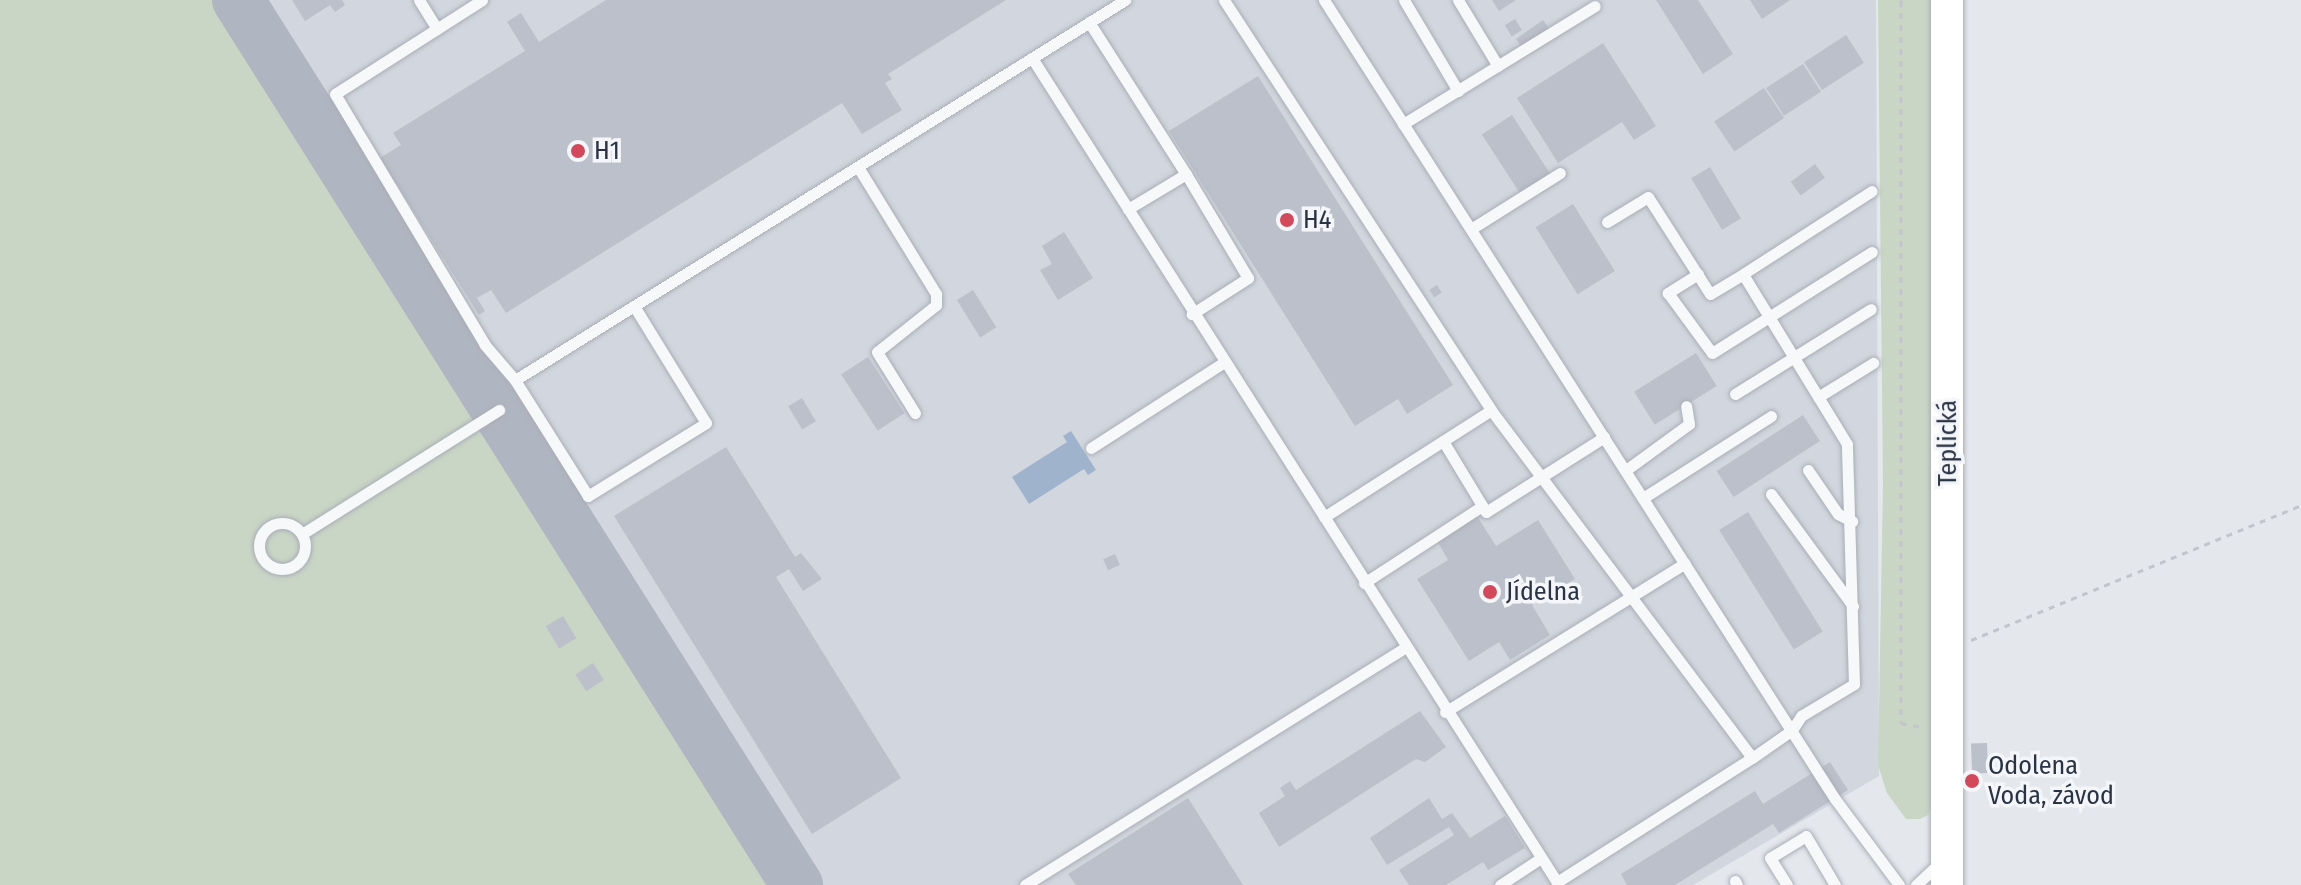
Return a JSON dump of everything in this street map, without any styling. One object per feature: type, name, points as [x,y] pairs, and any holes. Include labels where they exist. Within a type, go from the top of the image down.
[{"type":"main road","name":"Teplická","points":[[1947,0],[1947,870]]},
{"type":"lane","points":[[419,0],[437,29]]},
{"type":"lane","points":[[482,0],[335,94],[485,345],[515,380],[588,496],[706,423],[634,306]]},
{"type":"lane","points":[[515,380],[1125,0]]},
{"type":"lane","points":[[1224,0],[1491,410],[1626,596],[1752,758]]},
{"type":"lane","points":[[1324,0],[1792,730],[1899,885]]},
{"type":"lane","points":[[1404,0],[1458,91]]},
{"type":"lane","points":[[1458,0],[1498,66]]},
{"type":"lane","points":[[1403,124],[1595,6]]},
{"type":"lane","points":[[1089,22],[1248,278],[1192,314]]},
{"type":"lane","points":[[1032,58],[1445,712],[1558,884],[1752,758],[1792,730],[1801,716],[1854,684],[1852,521],[1847,444],[1743,274]]},
{"type":"lane","points":[[858,167],[936,294],[936,305],[877,352],[915,413]]},
{"type":"lane","points":[[1471,229],[1560,173]]},
{"type":"lane","points":[[1128,209],[1186,174]]},
{"type":"lane","points":[[1607,222],[1648,197],[1710,294],[1872,191]]},
{"type":"lane","points":[[1698,274],[1668,293],[1712,353],[1872,252]]},
{"type":"lane","points":[[1735,394],[1871,309]]},
{"type":"lane","points":[[1091,448],[1223,363]]},
{"type":"lane","points":[[1818,397],[1873,363]]},
{"type":"lane","points":[[1626,470],[1689,424],[1686,406]]},
{"type":"lane","points":[[302,534],[499,410]]},
{"type":"lane","points":[[1324,517],[1491,410]]},
{"type":"lane","points":[[1643,498],[1771,416]]},
{"type":"lane","points":[[1443,441],[1486,512],[1604,437]]},
{"type":"lane","points":[[1808,470],[1838,514],[1852,521]]},
{"type":"lane","points":[[1771,494],[1853,606]]},
{"type":"lane","points":[[1364,583],[1482,506]]},
{"type":"lane","points":[[286,523],[302,534],[305,553],[292,568],[278,570],[262,558],[260,539],[267,528],[286,523]]},
{"type":"lane","points":[[1445,712],[1626,596],[1685,563]]},
{"type":"lane","points":[[1025,885],[1405,648]]},
{"type":"lane","points":[[1787,885],[1770,858],[1806,836],[1835,885]]},
{"type":"lane","points":[[1500,885],[1541,858]]},
{"type":"lane","points":[[1916,885],[1947,870]]},
{"type":"path","points":[[1901,0],[1901,723],[1947,725]]},
{"type":"path","points":[[1971,655],[1971,640],[2301,505]]},
{"type":"shaded area","points":[[0,0],[1876,0],[1879,776],[1693,885],[0,885]]},
{"type":"green space","points":[[0,0],[214,0],[769,885],[0,885]]},
{"type":"green space","points":[[1878,0],[1936,0],[1936,794],[1928,815],[1920,819],[1906,819],[1887,793],[1878,765],[1883,486]]},
{"type":"water","points":[[1071,431],[1096,470],[1088,475],[1084,469],[1029,504],[1012,477],[1067,442],[1063,436]]},
{"type":"building","points":[[292,0],[342,0],[345,5],[335,12],[330,5],[305,21]]},
{"type":"building","name":"H1","points":[[606,0],[1006,0],[888,74],[892,79],[885,83],[902,110],[862,134],[842,103],[506,313],[491,290],[477,298],[485,311],[479,315],[380,158],[401,145],[393,133],[525,51],[507,22],[521,13],[539,42]]},
{"type":"building","points":[[1492,0],[1516,0],[1499,11]]},
{"type":"building","points":[[1656,0],[1698,0],[1733,54],[1703,74]]},
{"type":"building","points":[[1750,0],[1790,0],[1762,19]]},
{"type":"building","points":[[1515,19],[1522,30],[1512,36],[1505,25]]},
{"type":"building","points":[[1543,20],[1550,30],[1523,49],[1516,39]]},
{"type":"building","points":[[1846,35],[1864,63],[1822,90],[1804,62]]},
{"type":"building","points":[[1603,43],[1656,126],[1634,140],[1622,122],[1558,163],[1517,98]]},
{"type":"building","points":[[1803,64],[1821,92],[1784,116],[1766,88]]},
{"type":"building","name":"H4","points":[[1258,76],[1453,385],[1407,414],[1398,399],[1355,426],[1169,131]]},
{"type":"building","points":[[1764,88],[1784,118],[1734,151],[1714,122]]},
{"type":"building","points":[[1512,115],[1552,176],[1522,196],[1482,135]]},
{"type":"building","points":[[1815,164],[1825,178],[1801,195],[1791,182]]},
{"type":"building","points":[[1710,167],[1741,218],[1722,230],[1691,178]]},
{"type":"building","points":[[1573,204],[1615,271],[1578,294],[1536,227]]},
{"type":"building","points":[[1064,232],[1093,278],[1058,300],[1040,270],[1052,264],[1042,246]]},
{"type":"building","points":[[1437,285],[1442,293],[1434,297],[1429,290]]},
{"type":"building","points":[[973,290],[996,327],[980,337],[957,300]]},
{"type":"building","points":[[1696,353],[1717,386],[1655,425],[1634,392]]},
{"type":"building","points":[[868,357],[904,413],[878,431],[841,374]]},
{"type":"building","points":[[802,398],[816,421],[802,429],[788,406]]},
{"type":"building","points":[[1803,415],[1820,441],[1734,497],[1717,471]]},
{"type":"building","points":[[726,447],[795,557],[801,553],[822,579],[803,591],[789,569],[776,577],[901,778],[812,834],[614,516]]},
{"type":"building","points":[[1748,512],[1823,632],[1794,650],[1719,530]]},
{"type":"building","name":"Jídelna","points":[[1477,516],[1496,546],[1538,520],[1575,579],[1532,605],[1550,635],[1510,660],[1499,642],[1469,661],[1417,579],[1448,560],[1437,541]]},
{"type":"building","points":[[1115,554],[1120,565],[1108,570],[1103,559]]},
{"type":"building","points":[[563,616],[576,638],[559,649],[546,626]]},
{"type":"building","points":[[593,663],[604,680],[586,691],[575,674]]},
{"type":"building","points":[[1420,711],[1446,747],[1425,762],[1416,759],[1279,847],[1259,813],[1285,796],[1280,788],[1290,781],[1296,790]]},
{"type":"building","points":[[1987,743],[1988,773],[1972,774],[1971,744]]},
{"type":"building","points":[[1830,762],[1848,790],[1779,833],[1773,824],[1675,885],[1627,885],[1621,874],[1755,791],[1763,804]]},
{"type":"building","points":[[1188,798],[1243,885],[1076,885],[1068,874]]},
{"type":"building","points":[[1429,798],[1442,819],[1452,813],[1470,838],[1505,816],[1525,848],[1488,870],[1483,862],[1446,885],[1409,885],[1399,870],[1454,835],[1449,827],[1387,865],[1370,838]]},
{"type":"taxiway","points":[[238,0],[797,885]]},
{"type":"place","name":"H1","points":[[578,151]]},
{"type":"place","name":"H4","points":[[1287,220]]},
{"type":"place","name":"Jídelna","points":[[1490,592]]},
{"type":"place","name":"Odolena Voda, závod","points":[[1972,781]]}]
